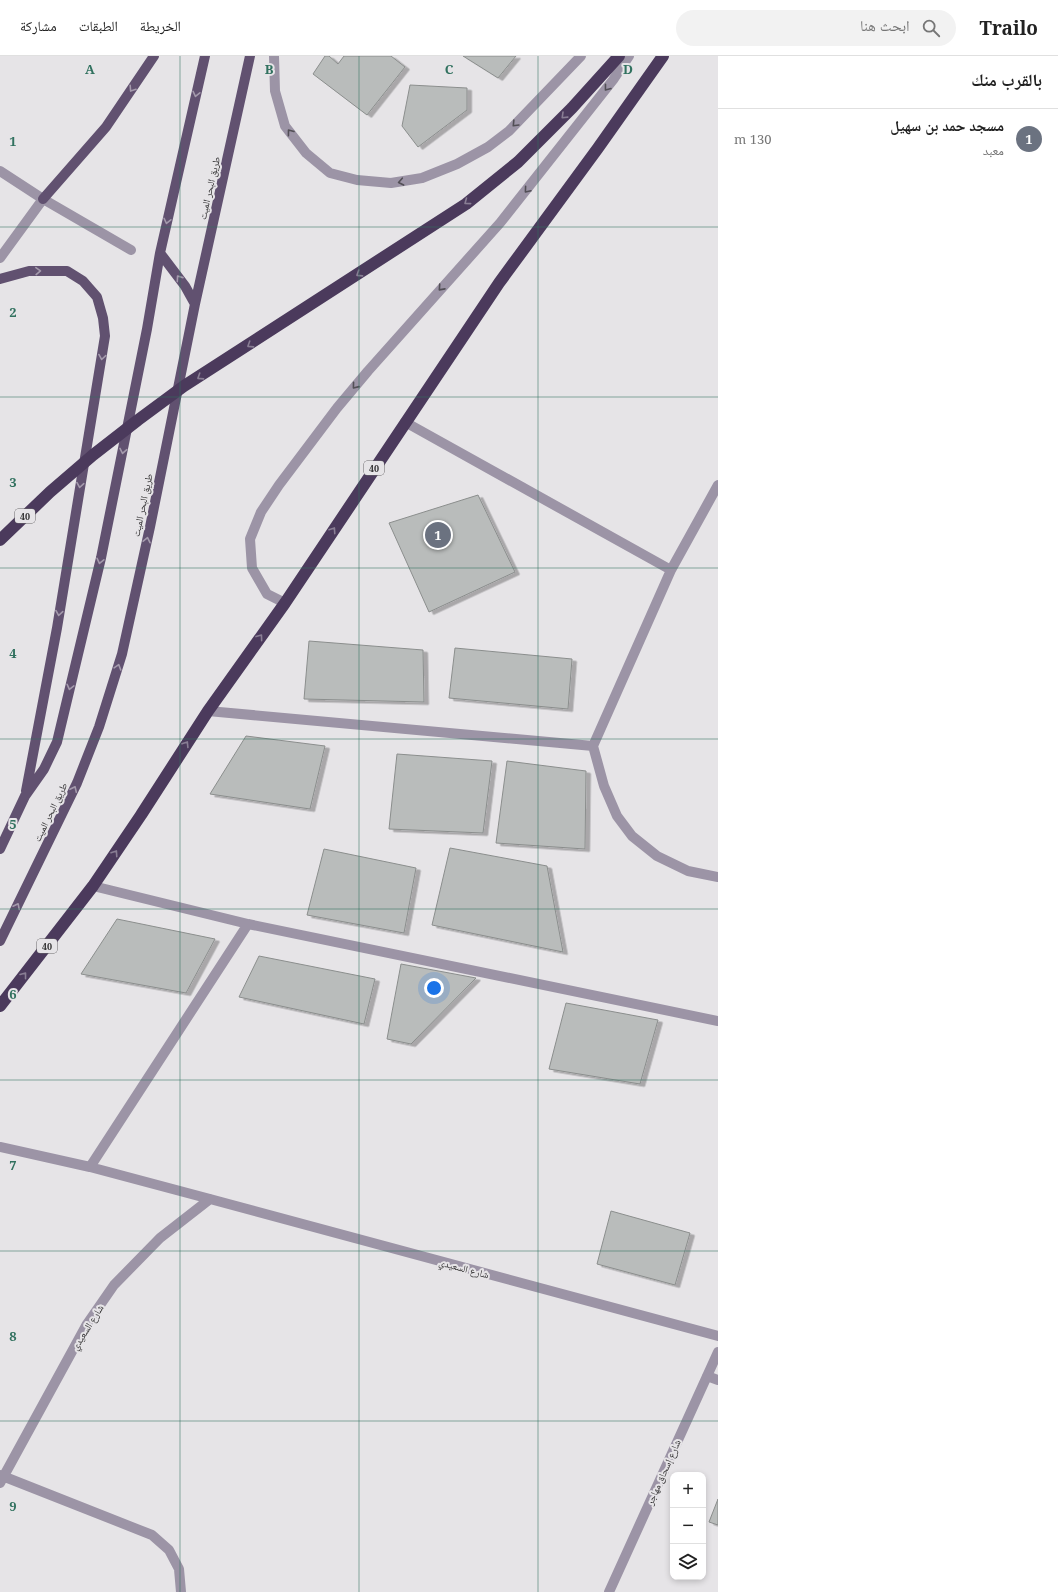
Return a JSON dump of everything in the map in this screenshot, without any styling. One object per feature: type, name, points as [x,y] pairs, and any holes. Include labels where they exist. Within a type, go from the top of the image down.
[{"type":"highway","name":"40","points":[[0,540],[50,492],[93,454],[184,386],[466,204],[518,162],[572,108],[619,56]]},
{"type":"highway","name":"40","points":[[0,1006],[93,886],[208,711],[285,603],[499,283],[663,56]]},
{"type":"main road","points":[[43,199],[106,127],[154,56]]},
{"type":"main road","points":[[0,849],[25,796],[44,769],[57,742],[101,558],[147,329],[160,253],[205,56]]},
{"type":"main road","name":"طريق البحر الميت","points":[[0,941],[77,783],[99,728],[120,662],[150,527],[195,304],[250,56]]},
{"type":"main road","points":[[160,253],[185,286],[195,304]]},
{"type":"main road","points":[[0,279],[29,271],[67,271],[83,282],[97,297],[103,318],[105,336],[57,628],[25,796]]},
{"type":"street","points":[[274,56],[275,90],[285,126],[306,153],[330,173],[357,180],[391,184],[422,178],[450,167],[488,147],[509,131],[581,56]]},
{"type":"street","points":[[285,603],[267,594],[252,568],[250,539],[261,512],[278,485],[337,408],[368,370],[513,207],[613,80],[629,56]]},
{"type":"street","points":[[0,171],[43,199],[131,250]]},
{"type":"street","points":[[0,258],[43,199]]},
{"type":"street","points":[[405,422],[671,570]]},
{"type":"street","points":[[718,485],[671,570],[593,746],[606,792],[617,816],[632,836],[657,856],[688,871],[718,877]]},
{"type":"street","points":[[208,711],[593,746]]},
{"type":"street","points":[[93,886],[248,924],[718,1021]]},
{"type":"street","points":[[90,1167],[248,924]]},
{"type":"street","name":"شارع السعيدي","points":[[0,1147],[90,1167],[718,1336]]},
{"type":"street","name":"شارع السعيدي","points":[[1,1478],[87,1324],[114,1286],[160,1238],[210,1199]]},
{"type":"street","name":"شارع إسحاق مهاجر","points":[[609,1592],[718,1352]]},
{"type":"street","points":[[707,1376],[718,1380]]},
{"type":"street","points":[[1,1478],[152,1535],[169,1550],[179,1569],[181,1592]]},
{"type":"building","points":[[325,56],[329,56],[338,64],[344,56],[391,56],[405,67],[367,115],[313,74]]},
{"type":"building","points":[[463,56],[516,56],[498,78]]},
{"type":"building","points":[[410,85],[467,88],[467,110],[418,147],[402,126]]},
{"type":"building","points":[[478,495],[515,572],[429,612],[389,523]]},
{"type":"building","points":[[309,641],[423,650],[424,702],[304,699]]},
{"type":"building","points":[[455,648],[572,659],[568,709],[449,698]]},
{"type":"building","points":[[246,736],[325,746],[310,809],[210,794]]},
{"type":"building","points":[[397,754],[492,761],[483,833],[389,829]]},
{"type":"building","points":[[507,761],[586,771],[585,849],[496,843]]},
{"type":"building","points":[[450,848],[547,866],[563,952],[432,925]]},
{"type":"building","points":[[324,849],[416,868],[404,933],[307,915]]},
{"type":"building","points":[[117,919],[215,939],[186,993],[81,974]]},
{"type":"building","points":[[259,956],[375,979],[364,1024],[239,997]]},
{"type":"building","points":[[401,964],[476,978],[411,1044],[387,1039]]},
{"type":"building","points":[[566,1003],[658,1020],[640,1084],[549,1069]]},
{"type":"building","points":[[611,1211],[690,1233],[675,1285],[597,1264]]},
{"type":"building","points":[[718,1499],[718,1525],[709,1522]]},
{"type":"place","name":"مسجد حمد بن سهيل","points":[[438,535]]}]
